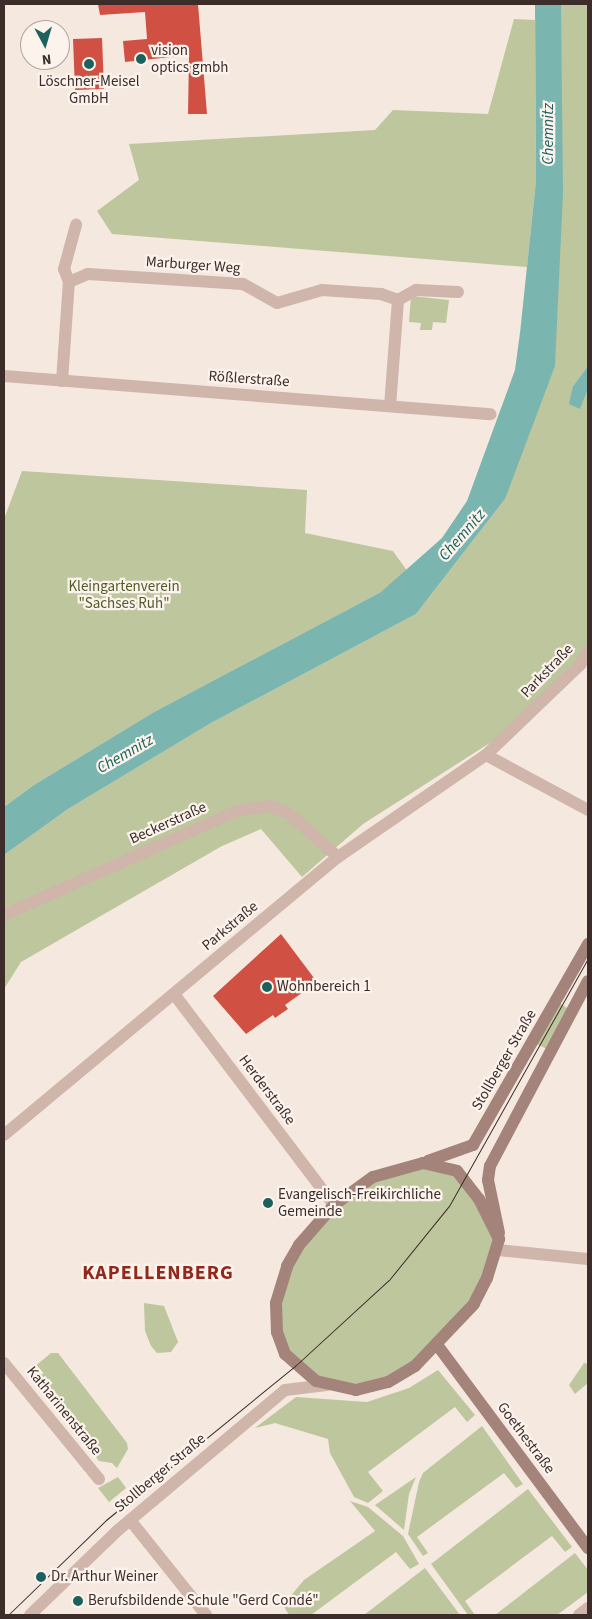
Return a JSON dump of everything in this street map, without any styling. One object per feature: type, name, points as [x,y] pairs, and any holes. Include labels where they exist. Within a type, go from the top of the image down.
[{"type":"main road","name":"Stollberger Straße","points":[[498,1244],[474,1304],[438,1346],[416,1366],[388,1382],[356,1390],[327,1385],[308,1376],[285,1354],[277,1332],[276,1303],[287,1266],[334,1205],[373,1177],[423,1163],[473,1145],[588,944]]},
{"type":"main road","points":[[498,1244],[488,1180],[490,1166],[588,981]]},
{"type":"main road","points":[[423,1163],[445,1166],[466,1179],[498,1244]]},
{"type":"main road","name":"Goethestraße","points":[[438,1346],[588,1548]]},
{"type":"street","points":[[62,381],[69,282],[64,269],[76,225]]},
{"type":"street","name":"Marburger Weg","points":[[69,282],[88,274],[243,284],[277,303],[322,290],[381,294],[398,300]]},
{"type":"street","points":[[390,406],[398,300],[416,290],[458,292]]},
{"type":"street","name":"Rößlerstraße","points":[[4,376],[491,414]]},
{"type":"street","name":"Parkstraße","points":[[4,1135],[338,857],[486,755],[580,665],[588,652]]},
{"type":"street","points":[[486,755],[588,810]]},
{"type":"street","name":"Beckerstraße","points":[[4,914],[237,811],[268,806],[286,812],[338,857]]},
{"type":"street","name":"Herderstraße","points":[[174,994],[334,1205]]},
{"type":"street","points":[[498,1244],[588,1259]]},
{"type":"street","name":"Katharinenstraße","points":[[4,1363],[98,1479]]},
{"type":"street","name":"Stollberger Straße","points":[[30,1615],[130,1520],[285,1390],[327,1385]]},
{"type":"street","points":[[130,1520],[206,1615]]},
{"type":"street","points":[[579,1615],[588,1608]]},
{"type":"green space","points":[[561,4],[588,4],[588,366],[573,386],[580,408],[588,389],[588,658],[532,716],[363,824],[302,877],[261,829],[222,846],[21,962],[4,989],[4,855],[68,809],[211,723],[416,614],[505,499],[561,87]]},
{"type":"green space","points":[[514,19],[535,20],[536,181],[527,267],[112,234],[97,211],[139,180],[129,144],[375,130],[393,110],[488,114]]},
{"type":"green space","points":[[411,296],[449,300],[446,323],[433,322],[432,330],[420,330],[421,323],[409,322]]},
{"type":"green space","name":"Kleingartenverein \"Sachses Ruh\"","points":[[22,471],[307,490],[305,533],[393,551],[408,572],[381,592],[154,712],[34,785],[4,807],[4,519]]},
{"type":"green space","points":[[559,1003],[569,1009],[549,1050],[534,1043]]},
{"type":"green space","points":[[403,1166],[457,1171],[499,1239],[487,1278],[415,1366],[356,1390],[299,1369],[277,1325],[282,1279],[334,1205]]},
{"type":"green space","points":[[144,1303],[164,1306],[178,1342],[171,1352],[157,1353],[151,1346],[145,1331]]},
{"type":"green space","points":[[51,1353],[58,1353],[127,1443],[128,1449],[117,1468],[112,1463],[99,1461],[28,1372]]},
{"type":"green space","points":[[584,1363],[588,1364],[588,1383],[575,1394],[569,1385]]},
{"type":"green space","points":[[438,1370],[475,1415],[467,1422],[455,1407],[368,1472],[383,1491],[368,1503],[354,1497],[330,1453],[328,1439],[275,1423],[255,1428],[296,1397],[367,1402],[409,1388]]},
{"type":"green space","points":[[482,1426],[523,1484],[516,1488],[504,1473],[417,1537],[428,1553],[423,1556],[408,1534],[419,1482],[423,1473]]},
{"type":"green space","points":[[118,1477],[126,1488],[109,1502],[98,1488]]},
{"type":"green space","points":[[416,1477],[409,1494],[404,1530],[375,1505]]},
{"type":"green space","points":[[528,1489],[572,1547],[565,1552],[552,1536],[465,1601],[475,1615],[468,1615],[431,1564]]},
{"type":"green space","points":[[350,1501],[368,1507],[403,1536],[419,1564],[410,1569],[396,1552],[311,1615],[289,1615],[283,1605],[304,1580],[375,1531]]},
{"type":"green space","points":[[575,1553],[588,1570],[588,1592],[557,1615],[495,1615]]},
{"type":"green space","points":[[425,1568],[460,1615],[364,1615]]},
{"type":"water","name":"Chemnitz","points":[[535,4],[561,4],[563,193],[555,366],[505,499],[416,614],[211,723],[68,809],[4,855],[4,807],[34,785],[154,712],[381,592],[442,538],[467,501],[515,370],[536,181]]},
{"type":"water","points":[[588,366],[588,389],[580,409],[569,404],[573,386]]},
{"type":"building","name":"vision optics gmbh","points":[[98,4],[198,4],[207,114],[188,114],[189,55],[125,62],[123,41],[147,39],[145,12],[100,15]]},
{"type":"building","name":"Löschner-Meisel GmbH","points":[[102,38],[104,89],[75,90],[73,39]]},
{"type":"building","name":"Wohnbereich 1","points":[[281,934],[317,982],[285,1005],[288,1009],[275,1018],[273,1015],[246,1034],[213,996]]},
{"type":"tram line","points":[[8,1615],[106,1520],[295,1366],[389,1280],[449,1206],[588,958]]},
{"type":"place","name":"vision optics gmbh","points":[[141,59]]},
{"type":"place","name":"Löschner-Meisel GmbH","points":[[89,64]]},
{"type":"place","name":"Wohnbereich 1","points":[[267,987]]},
{"type":"place","name":"Evangelisch-Freikirchliche Gemeinde","points":[[268,1203]]},
{"type":"place","name":"Dr. Arthur Weiner","points":[[41,1577]]},
{"type":"place","name":"Berufsbildende Schule \"Gerd Condé\"","points":[[78,1601]]},
{"type":"district","name":"KAPELLENBERG","points":[[158,1273]]}]
